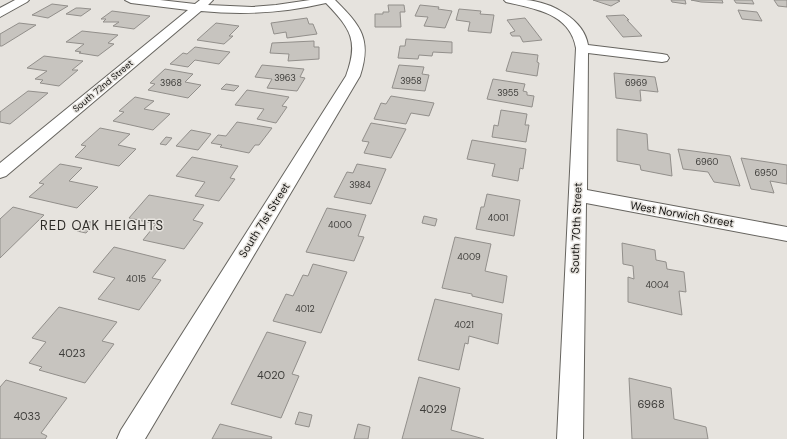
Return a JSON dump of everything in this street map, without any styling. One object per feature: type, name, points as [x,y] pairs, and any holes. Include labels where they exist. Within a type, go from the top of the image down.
[{"type":"street","points":[[0,13],[23,0]]},
{"type":"street","points":[[132,0],[202,4],[228,11],[258,11],[286,8],[326,0]]},
{"type":"street","name":"South 71st Street","points":[[130,439],[353,76],[359,59],[360,47],[355,30],[344,15],[329,0]]},
{"type":"street","name":"South 70th Street","points":[[510,0],[545,8],[568,21],[579,34],[582,48],[570,439]]},
{"type":"street","name":"South 72nd Street","points":[[0,172],[202,4]]},
{"type":"street","points":[[582,48],[662,58]]},
{"type":"street","name":"West Norwich Street","points":[[578,195],[787,234]]},
{"type":"building","points":[[593,0],[617,0],[620,1],[611,6]]},
{"type":"building","points":[[671,0],[685,0],[686,4],[672,2]]},
{"type":"building","points":[[691,0],[722,0],[723,3],[701,2]]},
{"type":"building","points":[[734,0],[752,0],[754,4],[736,3]]},
{"type":"building","points":[[774,0],[787,0],[787,7],[778,6]]},
{"type":"building","points":[[52,4],[68,6],[48,18],[32,15]]},
{"type":"building","points":[[388,5],[404,5],[405,12],[400,12],[401,27],[375,27],[375,14],[389,12]]},
{"type":"building","points":[[420,5],[439,7],[438,9],[452,11],[445,28],[424,26],[428,17],[415,16]]},
{"type":"building","points":[[76,8],[91,9],[81,16],[66,14]]},
{"type":"building","points":[[459,9],[481,11],[480,14],[494,15],[491,33],[468,31],[470,22],[456,20]]},
{"type":"building","points":[[738,10],[757,12],[762,21],[742,19]]},
{"type":"building","points":[[112,11],[150,16],[134,29],[113,26],[119,22],[103,22],[106,19],[101,19]]},
{"type":"building","points":[[624,15],[642,36],[623,37],[606,16]]},
{"type":"building","points":[[307,18],[309,24],[313,24],[317,34],[287,38],[286,32],[274,34],[271,23]]},
{"type":"building","points":[[525,18],[542,40],[523,42],[520,36],[512,36],[510,33],[515,31],[507,20]]},
{"type":"building","points":[[19,23],[36,25],[0,46],[0,34]]},
{"type":"building","points":[[216,23],[239,26],[229,36],[233,36],[224,44],[197,40]]},
{"type":"building","points":[[82,31],[118,35],[108,43],[114,44],[98,56],[75,51],[84,44],[66,42]]},
{"type":"building","points":[[406,39],[452,42],[452,53],[433,52],[432,56],[419,55],[418,59],[398,58],[400,46],[405,46]]},
{"type":"building","points":[[314,41],[314,47],[319,47],[319,59],[288,61],[289,54],[270,53],[272,43]]},
{"type":"building","points":[[195,47],[230,52],[219,64],[195,60],[188,67],[170,64],[183,53],[187,54]]},
{"type":"building","points":[[512,52],[538,55],[537,62],[539,63],[537,76],[506,71]]},
{"type":"building","points":[[44,56],[83,61],[72,70],[78,70],[59,86],[40,83],[43,80],[35,79],[47,71],[27,68]]},
{"type":"building","points":[[262,65],[304,69],[300,77],[305,78],[297,91],[267,88],[272,79],[255,77]]},
{"type":"building","points":[[399,65],[424,67],[422,74],[429,75],[425,91],[392,88]]},
{"type":"building","points":[[165,69],[193,74],[185,82],[201,85],[188,98],[148,90],[155,84],[150,83]]},
{"type":"building","points":[[614,73],[655,77],[658,92],[640,90],[641,101],[616,98]]},
{"type":"building","points":[[493,79],[525,84],[523,91],[527,92],[527,95],[534,96],[532,107],[487,99]]},
{"type":"building","points":[[226,84],[239,86],[234,91],[221,89]]},
{"type":"building","points":[[247,90],[289,97],[282,106],[287,107],[276,123],[257,119],[264,109],[235,105]]},
{"type":"building","points":[[28,91],[48,93],[10,124],[0,122],[0,112]]},
{"type":"building","points":[[391,96],[434,103],[429,116],[411,113],[406,124],[374,119],[381,103],[386,104]]},
{"type":"building","points":[[135,97],[154,101],[144,109],[170,114],[153,130],[113,121],[124,112],[119,111]]},
{"type":"building","points":[[501,110],[527,114],[525,125],[529,125],[526,142],[492,137],[494,125],[498,126]]},
{"type":"building","points":[[237,122],[272,128],[259,145],[255,145],[249,153],[220,147],[222,145],[211,143],[218,135],[226,136]]},
{"type":"building","points":[[371,123],[406,129],[391,158],[364,153],[369,142],[362,141]]},
{"type":"building","points":[[100,128],[130,134],[118,145],[136,149],[119,166],[75,157],[86,146],[81,145]]},
{"type":"building","points":[[617,129],[647,134],[648,150],[670,154],[672,176],[641,170],[640,165],[617,161]]},
{"type":"building","points":[[191,130],[211,134],[198,150],[176,146]]},
{"type":"building","points":[[166,137],[172,138],[166,145],[160,144]]},
{"type":"building","points":[[472,140],[526,149],[523,169],[520,168],[518,181],[492,176],[495,164],[467,159]]},
{"type":"building","points":[[678,149],[730,156],[740,186],[714,182],[708,172],[683,169]]},
{"type":"building","points":[[192,157],[238,166],[230,178],[235,179],[219,201],[195,196],[205,182],[176,176]]},
{"type":"building","points":[[741,158],[787,165],[787,184],[770,181],[774,193],[751,189]]},
{"type":"building","points":[[60,164],[82,168],[69,181],[98,187],[77,208],[29,197],[44,184],[39,183]]},
{"type":"building","points":[[357,164],[386,169],[371,204],[334,197],[347,172],[353,173]]},
{"type":"building","points":[[487,194],[520,200],[514,236],[476,229],[481,207],[484,207]]},
{"type":"building","points":[[149,195],[204,205],[193,220],[203,223],[184,249],[143,240],[156,224],[129,218]]},
{"type":"building","points":[[13,207],[44,215],[0,258],[0,219]]},
{"type":"building","points":[[327,208],[366,215],[358,236],[364,237],[354,261],[306,252]]},
{"type":"building","points":[[424,216],[437,219],[435,226],[422,223]]},
{"type":"building","points":[[86,221],[95,223],[86,233],[77,231]]},
{"type":"building","points":[[455,237],[491,244],[485,271],[507,276],[503,303],[472,296],[472,294],[442,288]]},
{"type":"building","points":[[622,243],[655,250],[656,260],[666,262],[667,269],[684,272],[686,292],[679,291],[682,315],[628,302],[628,277],[634,279],[633,266],[623,264]]},
{"type":"building","points":[[114,247],[166,260],[152,278],[161,280],[139,310],[98,299],[115,278],[93,272]]},
{"type":"building","points":[[313,264],[347,272],[321,333],[273,321],[286,294],[293,296],[303,275],[308,276]]},
{"type":"building","points":[[435,299],[502,314],[498,344],[469,336],[468,344],[465,343],[459,370],[418,360]]},
{"type":"building","points":[[59,307],[117,322],[102,341],[114,344],[85,383],[39,370],[42,367],[29,363],[46,342],[32,338]]},
{"type":"building","points":[[267,332],[306,342],[292,374],[299,376],[281,418],[231,404]]},
{"type":"building","points":[[419,377],[460,388],[451,430],[484,439],[402,439]]},
{"type":"building","points":[[629,378],[671,388],[674,419],[706,427],[708,439],[632,439]]},
{"type":"building","points":[[6,380],[67,398],[41,433],[47,436],[45,439],[0,439],[0,387]]},
{"type":"building","points":[[299,412],[312,415],[309,427],[295,424]]},
{"type":"building","points":[[220,424],[272,437],[271,439],[212,439]]},
{"type":"building","points":[[358,424],[370,427],[368,439],[354,439]]},
{"type":"district","name":"RED OAK HEIGHTS","points":[[102,225]]}]
